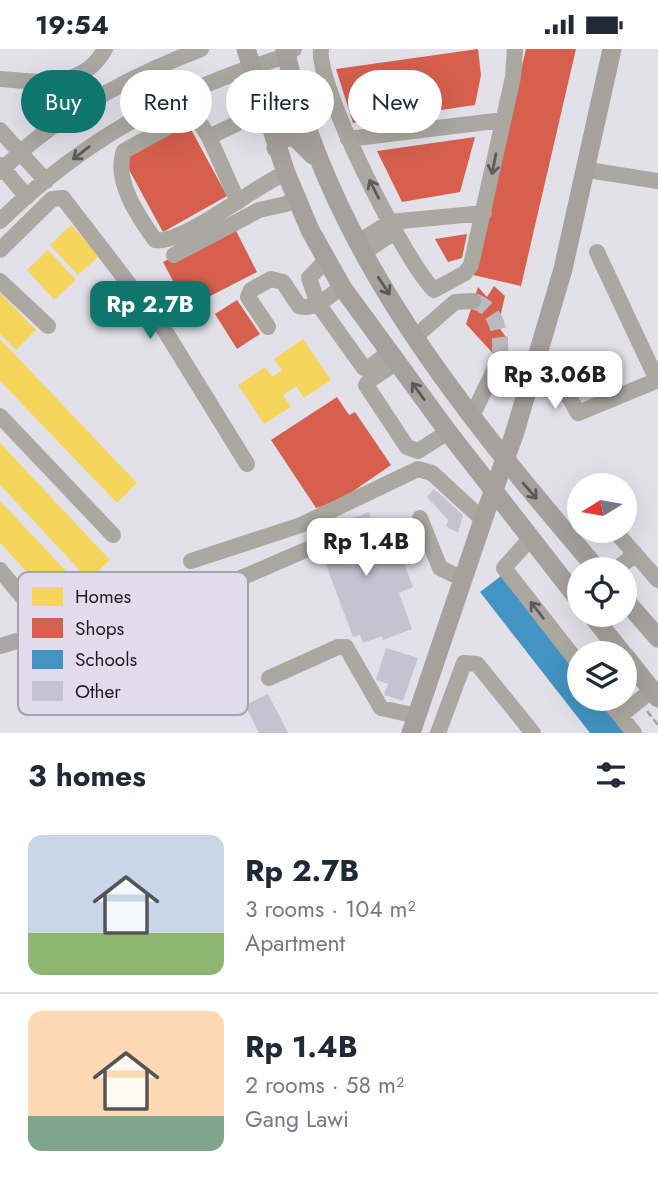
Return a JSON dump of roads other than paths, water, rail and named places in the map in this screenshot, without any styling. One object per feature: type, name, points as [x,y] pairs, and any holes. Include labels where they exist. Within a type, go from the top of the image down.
[{"type":"main road","points":[[414,725],[514,435],[564,269],[588,170],[612,49]]},
{"type":"main road","points":[[288,51],[318,161],[360,248],[416,336],[520,480],[587,557]]},
{"type":"main road","points":[[248,58],[286,173],[287,200],[342,287],[448,432],[567,585]]},
{"type":"main road","points":[[276,148],[281,139],[295,136],[318,161]]},
{"type":"main road","points":[[637,614],[658,638]]},
{"type":"main road","points":[[601,627],[612,641]]},
{"type":"main road","points":[[637,672],[652,691]]},
{"type":"street","points":[[0,79],[65,81],[95,61],[105,49]]},
{"type":"street","points":[[27,197],[1,169],[68,117],[140,73],[201,49]]},
{"type":"street","points":[[321,49],[330,96],[348,139],[393,226],[431,287],[438,289],[469,270],[513,77],[515,49]]},
{"type":"street","points":[[0,221],[105,135],[248,58],[288,51]]},
{"type":"street","points":[[238,202],[209,137],[198,120],[186,117],[124,151],[118,166],[127,192],[150,233],[159,241],[238,202],[286,173]]},
{"type":"street","points":[[348,139],[503,120]]},
{"type":"street","points":[[209,137],[226,129]]},
{"type":"street","points":[[0,130],[46,181]]},
{"type":"street","points":[[588,170],[658,181]]},
{"type":"street","points":[[268,184],[272,198],[287,200]]},
{"type":"street","points":[[0,250],[52,198],[63,198],[165,331],[247,464]]},
{"type":"street","points":[[174,255],[287,200]]},
{"type":"street","points":[[360,248],[393,226],[484,213]]},
{"type":"street","points":[[553,369],[578,413],[657,380],[597,251]]},
{"type":"street","points":[[326,260],[309,278],[318,304],[364,368],[393,357]]},
{"type":"street","points":[[268,327],[248,297],[251,290],[271,279],[283,282],[299,306],[308,308],[342,287]]},
{"type":"street","points":[[0,281],[48,326]]},
{"type":"street","points":[[416,336],[455,302],[473,301]]},
{"type":"street","points":[[393,357],[366,385],[407,447],[418,451],[448,432]]},
{"type":"street","points":[[473,414],[499,360]]},
{"type":"street","points":[[0,416],[113,535]]},
{"type":"street","points":[[191,561],[301,525],[418,469],[432,473],[484,517]]},
{"type":"street","points":[[420,519],[440,568],[463,579]]},
{"type":"street","points":[[530,539],[504,568],[567,649]]},
{"type":"street","points":[[626,543],[658,580]]},
{"type":"street","points":[[248,575],[308,549]]},
{"type":"street","points":[[0,570],[18,592]]},
{"type":"street","points":[[0,646],[18,641]]},
{"type":"street","points":[[269,678],[338,647],[346,647],[352,653],[382,708],[414,725]]},
{"type":"street","points":[[438,733],[464,663],[470,661],[477,664],[533,733]]},
{"type":"street","points":[[616,711],[634,733]]},
{"type":"tunnel","points":[[473,301],[488,310],[497,325],[499,360]]}]
